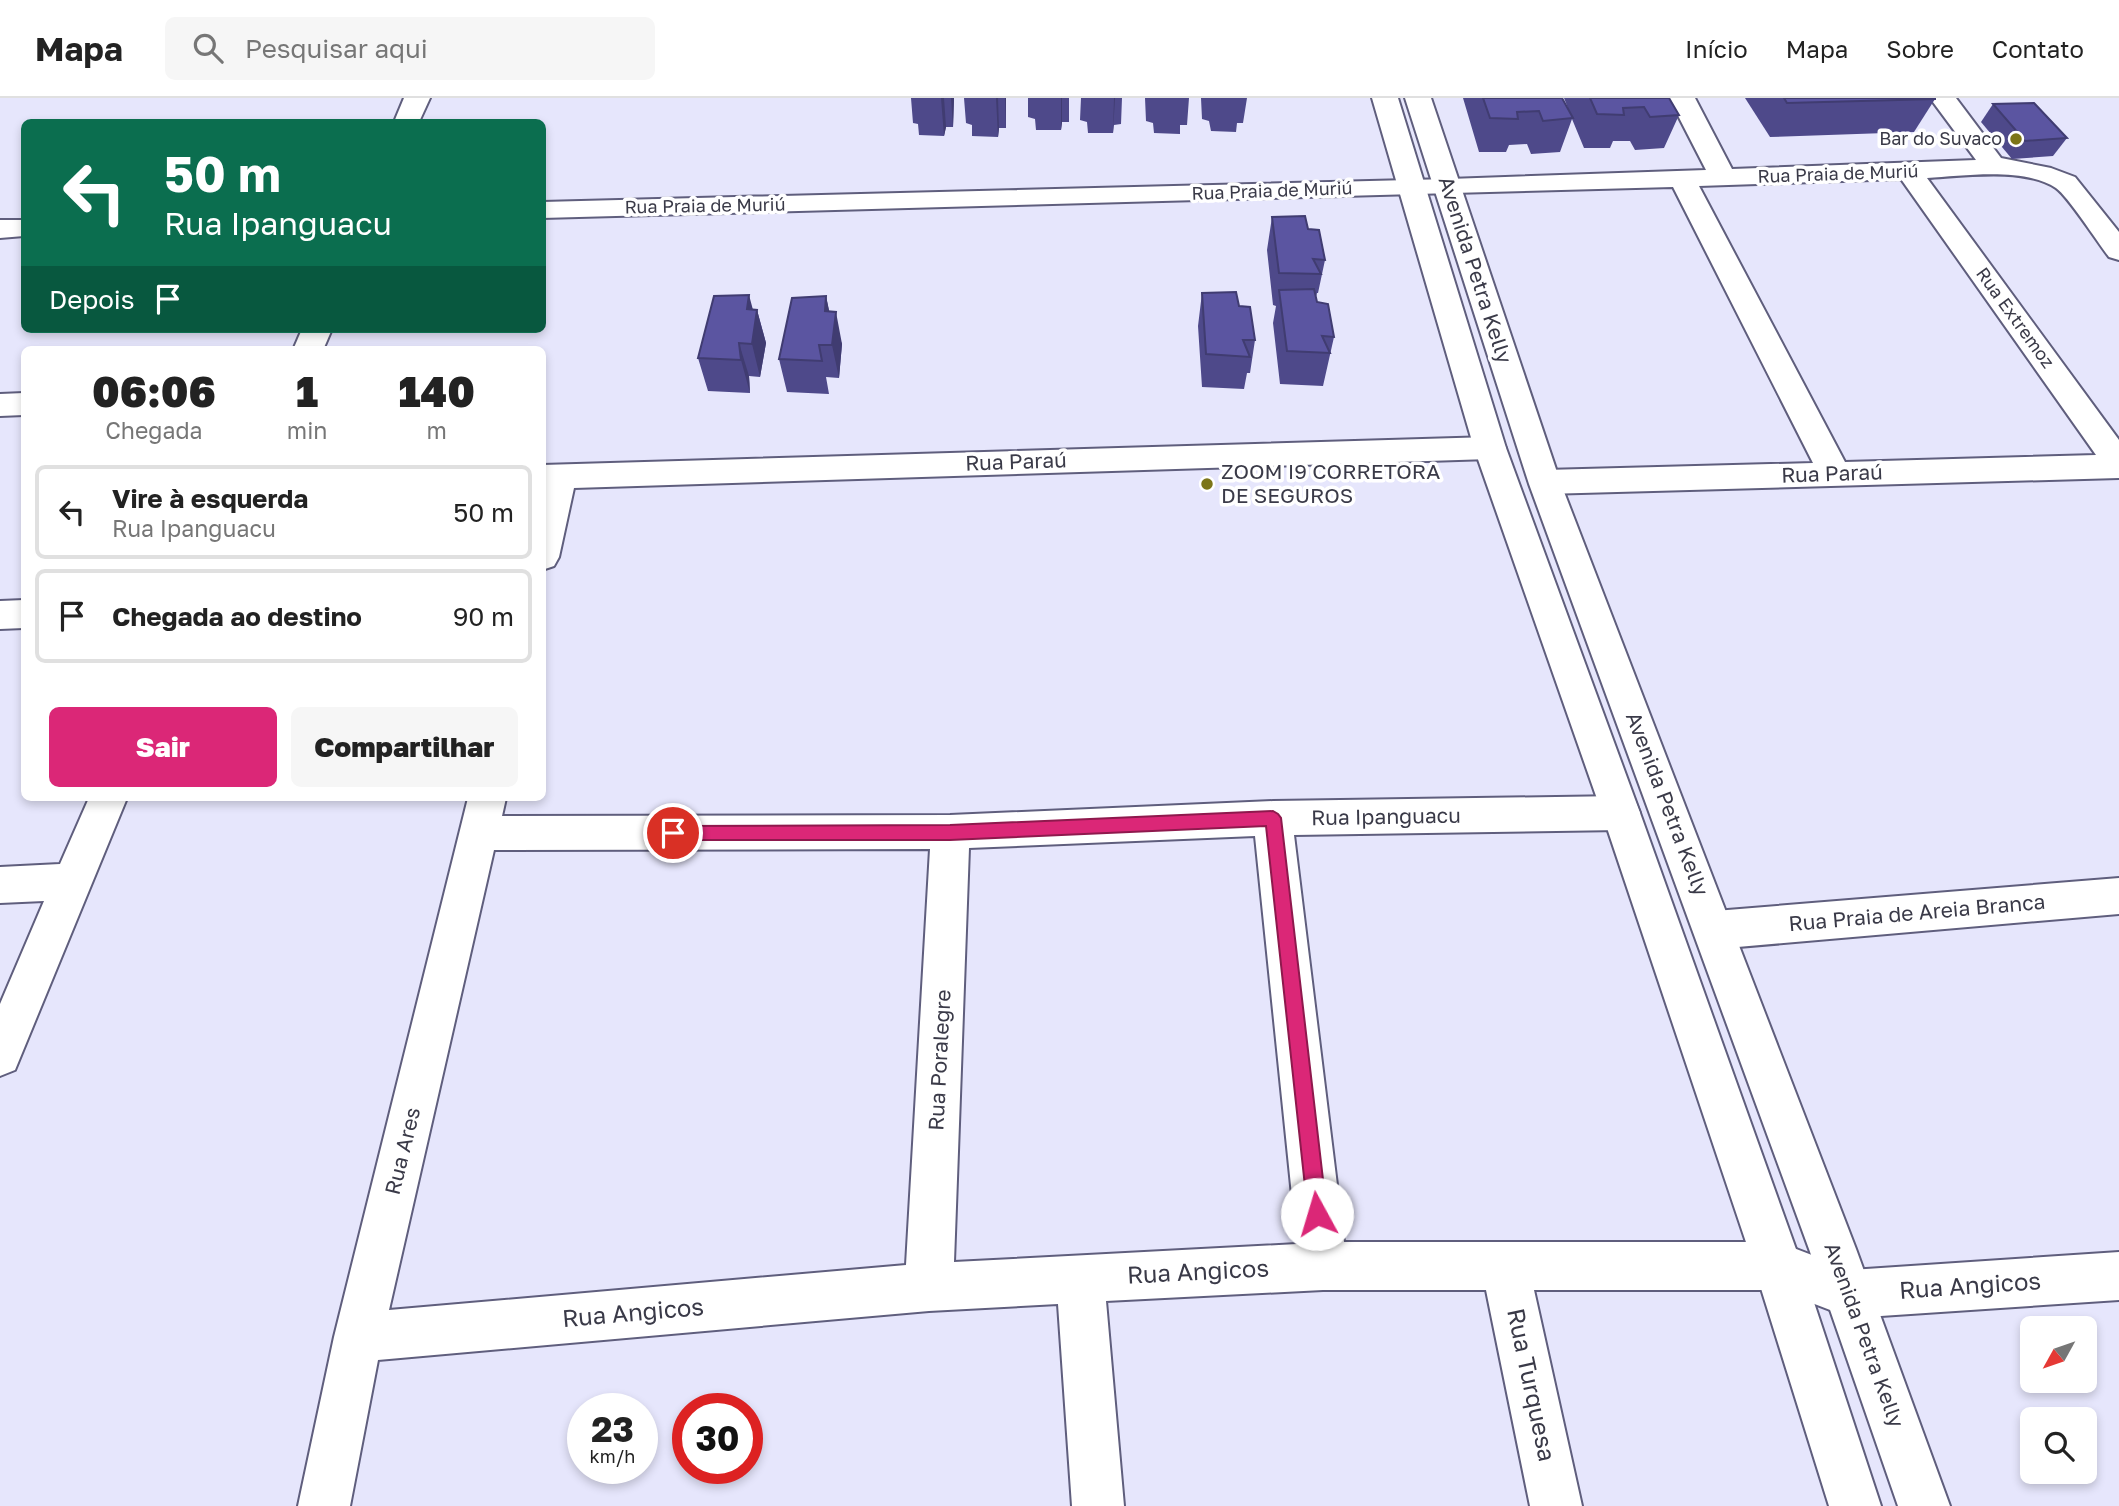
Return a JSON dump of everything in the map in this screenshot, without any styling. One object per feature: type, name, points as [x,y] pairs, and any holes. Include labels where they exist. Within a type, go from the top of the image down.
[{"type":"street","points":[[408,119],[417,98]]},
{"type":"street","name":"Avenida Petra Kelly","points":[[1385,98],[1431,187],[1484,303],[1545,482],[1851,1294],[1924,1506]]},
{"type":"street","name":"Avenida Petra Kelly","points":[[1418,98],[1431,187],[1490,448],[1621,813],[1778,1266],[1855,1506]]},
{"type":"street","points":[[1682,98],[1724,178]]},
{"type":"street","points":[[1943,98],[1987,159],[2000,167]]},
{"type":"street","name":"Rua Praia de Muriú","points":[[546,210],[1431,187],[2000,167],[2023,169],[2066,183],[2119,251]]},
{"type":"street","name":"Rua Extremoz","points":[[1910,172],[2119,465]]},
{"type":"street","points":[[1682,178],[1835,474]]},
{"type":"street","points":[[0,229],[21,228]]},
{"type":"street","points":[[0,405],[21,404]]},
{"type":"street","name":"Rua Paraú","points":[[552,477],[1490,448]]},
{"type":"street","name":"Rua Paraú","points":[[1545,482],[2119,465]]},
{"type":"street","points":[[546,525],[552,477]]},
{"type":"street","points":[[0,615],[21,614]]},
{"type":"street","points":[[0,1055],[107,801]]},
{"type":"street","name":"Rua Ipanguacu","points":[[483,816],[950,832],[1273,818],[1621,813]]},
{"type":"street","name":"Rua Ares","points":[[324,1506],[358,1337],[483,816]]},
{"type":"street","points":[[1273,818],[1323,1266]]},
{"type":"street","name":"Rua Poralegre","points":[[929,1287],[950,832]]},
{"type":"street","points":[[0,885],[71,882]]},
{"type":"street","name":"Rua Praia de Areia Branca","points":[[1715,930],[2119,897]]},
{"type":"street","name":"Rua Turquesa","points":[[1505,1265],[1556,1506]]},
{"type":"street","name":"Rua Angicos","points":[[358,1337],[929,1287],[1323,1266],[1778,1266],[1851,1294],[2119,1276]]},
{"type":"street","points":[[1080,1278],[1098,1506]]},
{"type":"building","points":[[1483,98],[1562,98],[1573,118],[1543,121],[1539,111],[1517,112],[1518,119],[1490,118]]},
{"type":"building","points":[[1590,98],[1669,98],[1679,115],[1650,117],[1644,107],[1623,108],[1624,115],[1597,114]]},
{"type":"building","points":[[1784,98],[1935,98],[1935,99],[1787,103]]},
{"type":"building","points":[[2034,103],[2067,138],[2025,141],[1993,104]]},
{"type":"building","points":[[1305,216],[1308,229],[1319,230],[1325,260],[1313,259],[1321,274],[1279,273],[1272,217]]},
{"type":"building","points":[[1314,289],[1317,302],[1328,304],[1334,337],[1322,336],[1330,353],[1287,351],[1279,290]]},
{"type":"building","points":[[1236,292],[1239,306],[1250,307],[1255,340],[1243,340],[1250,357],[1206,354],[1202,293]]},
{"type":"building","points":[[749,295],[747,309],[757,310],[752,344],[739,343],[741,360],[698,358],[714,296]]},
{"type":"building","points":[[826,296],[825,311],[836,312],[832,345],[819,345],[822,361],[779,359],[792,298]]},
{"type":"place","name":"Bar do Suvaco","points":[[2016,139]]},
{"type":"place","name":"ZOOM I9 CORRETORA DE SEGUROS","points":[[1207,484]]},
{"type":"route","points":[[673,833],[950,832],[1273,818],[1317,1214]]}]
